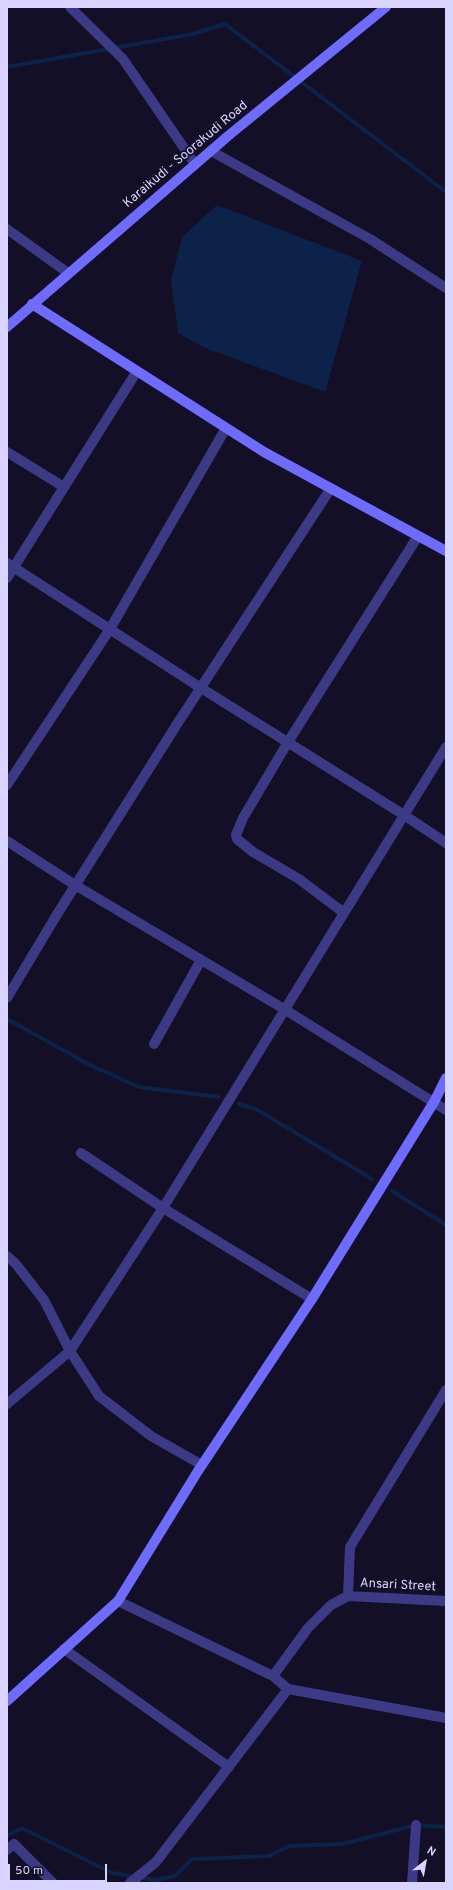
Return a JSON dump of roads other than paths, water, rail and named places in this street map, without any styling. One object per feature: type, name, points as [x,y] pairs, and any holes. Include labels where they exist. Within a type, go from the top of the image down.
[{"type":"street","points":[[70,7],[123,60],[195,164]]},
{"type":"street","name":"Karaikudi - Soorakudi Road","points":[[7,327],[211,150],[386,7]]},
{"type":"street","points":[[211,150],[370,239],[446,288]]},
{"type":"street","points":[[7,229],[68,273]]},
{"type":"street","points":[[32,304],[226,428],[300,473],[331,488],[446,551]]},
{"type":"street","points":[[7,578],[10,566],[64,487],[137,371]]},
{"type":"street","points":[[7,785],[110,629],[226,428]]},
{"type":"street","points":[[7,452],[64,487]]},
{"type":"street","points":[[7,998],[75,885],[331,488]]},
{"type":"street","points":[[344,913],[299,879],[253,852],[237,839],[236,835],[243,818],[288,742],[418,536]]},
{"type":"street","points":[[10,566],[446,843]]},
{"type":"street","points":[[7,1404],[70,1351],[163,1208],[446,747]]},
{"type":"street","points":[[7,841],[75,885],[284,1009],[446,1110]]},
{"type":"street","points":[[154,1044],[201,960]]},
{"type":"street","points":[[7,1701],[118,1601],[202,1465],[312,1299],[434,1102],[446,1078]]},
{"type":"street","points":[[81,1153],[163,1208],[312,1299]]},
{"type":"street","points":[[10,1261],[44,1300],[70,1351],[99,1396],[151,1436],[202,1465]]},
{"type":"street","points":[[272,1676],[308,1628],[331,1605],[348,1596],[350,1548],[446,1390]]},
{"type":"street","name":"Ansari Street","points":[[348,1596],[446,1601]]},
{"type":"street","points":[[118,1601],[272,1676],[288,1689],[446,1718]]},
{"type":"street","points":[[64,1649],[229,1767]]},
{"type":"street","points":[[130,1883],[156,1862],[288,1689]]},
{"type":"street","points":[[412,1883],[416,1825]]},
{"type":"street","points":[[9,1844],[53,1883]]},
{"type":"water","points":[[217,205],[362,261],[325,392],[205,348],[178,333],[171,280],[182,237]]},
{"type":"waterway","points":[[7,67],[193,34],[225,24],[446,192]]},
{"type":"waterway","points":[[7,1019],[90,1065],[139,1087],[218,1097]]},
{"type":"waterway","points":[[239,1104],[256,1109],[372,1179]]},
{"type":"waterway","points":[[392,1191],[446,1225]]},
{"type":"waterway","points":[[7,1836],[22,1828],[112,1873],[156,1880],[175,1876],[192,1859],[269,1856],[289,1846],[342,1844],[416,1825],[446,1827]]}]
